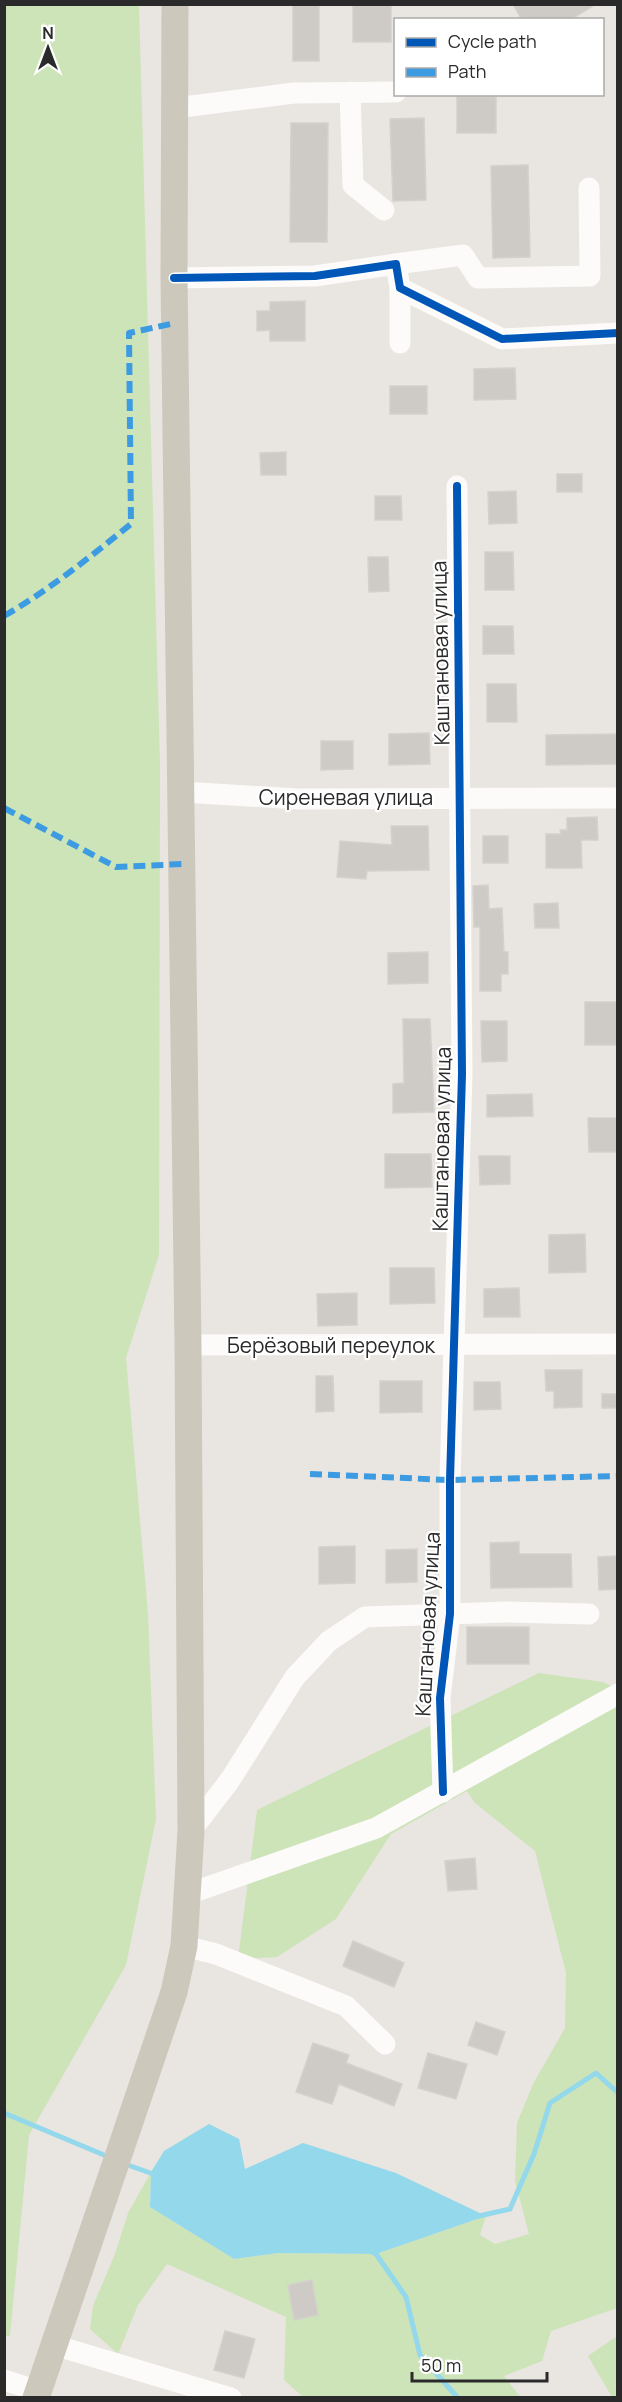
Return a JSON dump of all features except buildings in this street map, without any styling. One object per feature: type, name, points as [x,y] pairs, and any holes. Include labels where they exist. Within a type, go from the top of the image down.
[{"type":"main road","points":[[37,2394],[174,1992],[184,1946],[188,1894],[191,1831],[188,1345],[174,278],[175,4]]},
{"type":"street","points":[[350,92],[353,185],[384,210]]},
{"type":"street","points":[[174,108],[294,93],[394,92]]},
{"type":"street","points":[[174,278],[315,276],[463,255],[478,278],[590,276],[589,189]]},
{"type":"street","points":[[396,264],[400,288],[400,343]]},
{"type":"street","points":[[400,288],[502,339],[618,333]]},
{"type":"street","name":"Каштановая улица","points":[[443,1791],[440,1698],[450,1614],[450,1480],[462,1074],[457,486]]},
{"type":"street","name":"Сиреневая улица","points":[[182,792],[298,799],[618,798]]},
{"type":"street","name":"Берёзовый переулок","points":[[188,1345],[618,1344]]},
{"type":"street","points":[[191,1831],[230,1780],[295,1677],[329,1641],[365,1617],[505,1612],[589,1614]]},
{"type":"street","points":[[188,1894],[376,1828],[618,1694]]},
{"type":"street","points":[[184,1946],[216,1954],[346,2006],[385,2044]]},
{"type":"street","points":[[54,2345],[231,2397]]},
{"type":"street","points":[[4,2380],[37,2394]]},
{"type":"green space","points":[[4,5],[139,5],[160,764],[159,1255],[126,1358],[148,1614],[156,1819],[126,1965],[29,2135],[10,2336],[5,2336]]},
{"type":"green space","points":[[539,1673],[603,1682],[617,1689],[617,2308],[551,2331],[542,2361],[504,2376],[521,2398],[303,2397],[284,2380],[286,2317],[167,2264],[138,2305],[118,2354],[90,2329],[93,2306],[115,2254],[128,2213],[151,2172],[150,2207],[234,2259],[278,2253],[376,2254],[486,2216],[480,2235],[495,2244],[529,2234],[515,2181],[517,2123],[533,2084],[565,2028],[566,1973],[535,1851],[475,1803],[467,1791],[391,1834],[336,1919],[277,1957],[238,1959],[257,1810]]},
{"type":"green space","points":[[617,2336],[617,2397],[612,2397],[588,2356]]},
{"type":"water","points":[[209,2124],[239,2139],[245,2169],[303,2143],[396,2173],[486,2216],[376,2254],[278,2253],[234,2259],[150,2207],[151,2172],[164,2151]]},
{"type":"waterway","points":[[479,2216],[510,2209],[534,2154],[550,2103],[596,2073],[618,2093]]},
{"type":"waterway","points":[[4,2113],[111,2158]]},
{"type":"waterway","points":[[125,2164],[156,2175]]},
{"type":"waterway","points":[[371,2251],[376,2254],[406,2297],[420,2355],[458,2398]]},
{"type":"marked path","points":[[4,616],[85,561],[131,524],[129,333],[175,323]]},
{"type":"marked path","points":[[4,808],[116,867],[183,864]]},
{"type":"marked path","points":[[310,1474],[450,1480],[618,1476]]},
{"type":"cycle path","points":[[174,278],[315,276],[396,264],[400,288],[502,339],[618,333]]},
{"type":"cycle path","points":[[443,1792],[440,1698],[450,1614],[450,1480],[462,1074],[457,486]]}]
